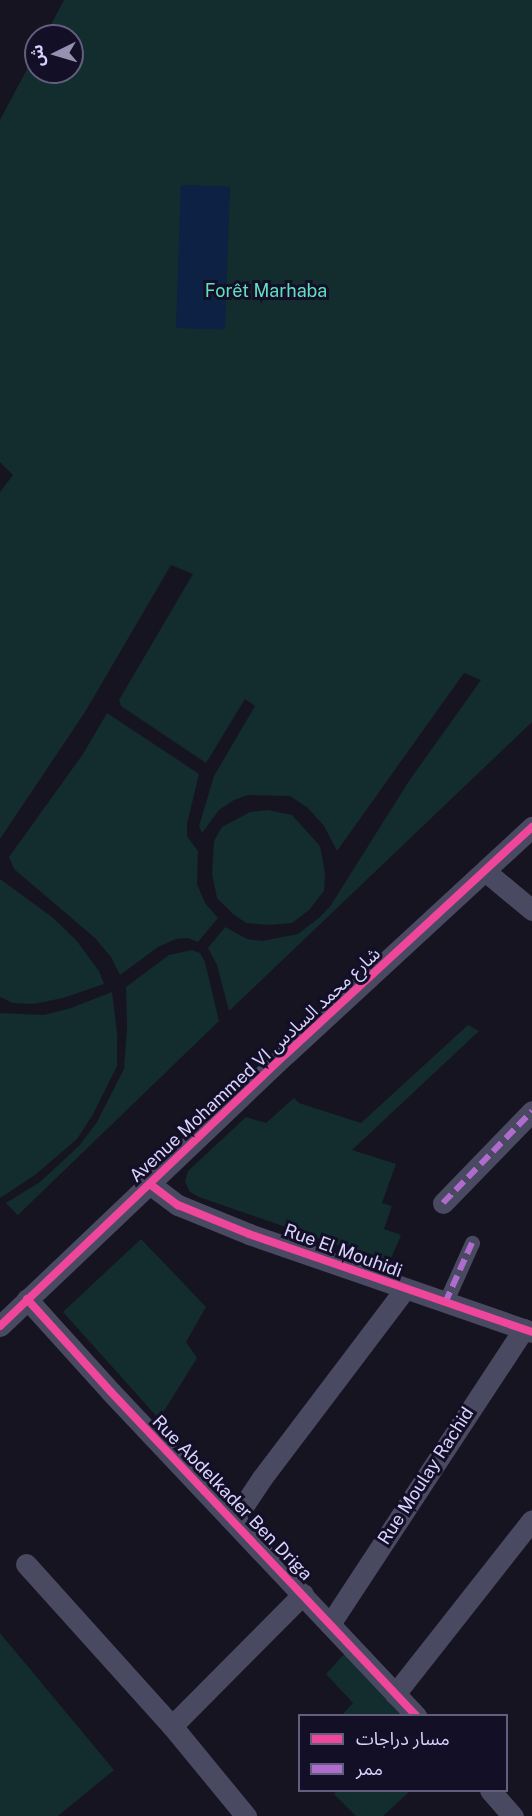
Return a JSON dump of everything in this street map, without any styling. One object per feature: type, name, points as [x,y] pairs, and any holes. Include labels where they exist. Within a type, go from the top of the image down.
[{"type":"street","name":"Avenue Mohammed VI شارع محمد السادس","points":[[0,1326],[151,1185],[286,1054],[532,827]]},
{"type":"street","points":[[485,872],[532,910]]},
{"type":"street","points":[[443,1203],[532,1111]]},
{"type":"street","name":"Rue El Mouhidi","points":[[151,1185],[157,1192],[178,1205],[204,1217],[445,1303],[529,1327]]},
{"type":"street","points":[[445,1303],[471,1243]]},
{"type":"street","points":[[234,1520],[262,1478],[405,1289]]},
{"type":"street","name":"Rue Abdelkader Ben Driga","points":[[27,1299],[111,1392],[234,1520],[414,1714]]},
{"type":"street","name":"Rue Moulay Rachid","points":[[330,1623],[529,1327]]},
{"type":"street","points":[[395,1694],[532,1520]]},
{"type":"street","points":[[26,1564],[172,1726],[246,1816]]},
{"type":"street","points":[[172,1726],[303,1594]]},
{"type":"street","points":[[491,1792],[513,1816]]},
{"type":"green space","name":"Forêt Marhaba","points":[[64,0],[532,0],[532,722],[229,1011],[217,965],[208,948],[225,927],[247,939],[262,941],[298,934],[320,917],[331,905],[409,781],[481,680],[464,673],[337,851],[324,826],[308,808],[290,796],[248,795],[234,800],[219,810],[202,833],[199,826],[214,776],[255,706],[245,699],[206,763],[121,706],[119,700],[193,574],[171,565],[85,712],[0,839],[0,492],[13,475],[0,462],[0,120],[24,75],[24,84],[84,84],[84,24],[51,24]]},
{"type":"green space","points":[[107,713],[199,774],[187,824],[187,836],[198,851],[197,884],[205,903],[218,918],[198,942],[188,938],[176,939],[158,947],[120,975],[111,957],[95,938],[14,869],[9,857],[83,754]]},
{"type":"green space","points":[[268,810],[292,815],[320,846],[325,873],[324,891],[309,910],[292,923],[268,925],[246,923],[217,898],[212,874],[214,841],[222,827],[250,812]]},
{"type":"green space","points":[[0,879],[52,917],[76,940],[99,971],[104,984],[63,998],[33,1004],[13,1003],[0,997]]},
{"type":"green space","points":[[192,950],[200,953],[205,962],[219,1021],[18,1215],[6,1203],[40,1182],[79,1146],[97,1122],[124,1069],[127,1027],[126,987],[169,955]]},
{"type":"green space","points":[[112,992],[117,1033],[117,1066],[92,1116],[77,1139],[35,1175],[0,1198],[0,1013],[44,1015],[71,1008]]},
{"type":"green space","points":[[468,1025],[479,1031],[352,1150],[396,1164],[382,1203],[392,1206],[384,1229],[401,1235],[389,1263],[190,1192],[185,1182],[188,1171],[246,1117],[266,1123],[294,1098],[299,1103],[361,1123]]},
{"type":"green space","points":[[141,1239],[206,1307],[186,1342],[197,1358],[159,1419],[63,1312]]},
{"type":"green space","points":[[0,1633],[114,1770],[58,1816],[0,1816]]},
{"type":"green space","points":[[347,1651],[405,1714],[343,1714],[353,1703],[326,1674]]},
{"type":"green space","points":[[336,1792],[408,1793],[383,1816],[356,1816],[334,1794]]},
{"type":"water","points":[[181,185],[230,187],[225,330],[176,328]]},
{"type":"marked path","points":[[443,1203],[532,1111]]},
{"type":"marked path","points":[[445,1303],[472,1243]]},
{"type":"cycle path","points":[[0,1326],[286,1054],[532,827]]},
{"type":"cycle path","points":[[151,1185],[178,1205],[249,1234],[532,1332]]},
{"type":"cycle path","points":[[27,1299],[111,1392],[414,1714]]}]
